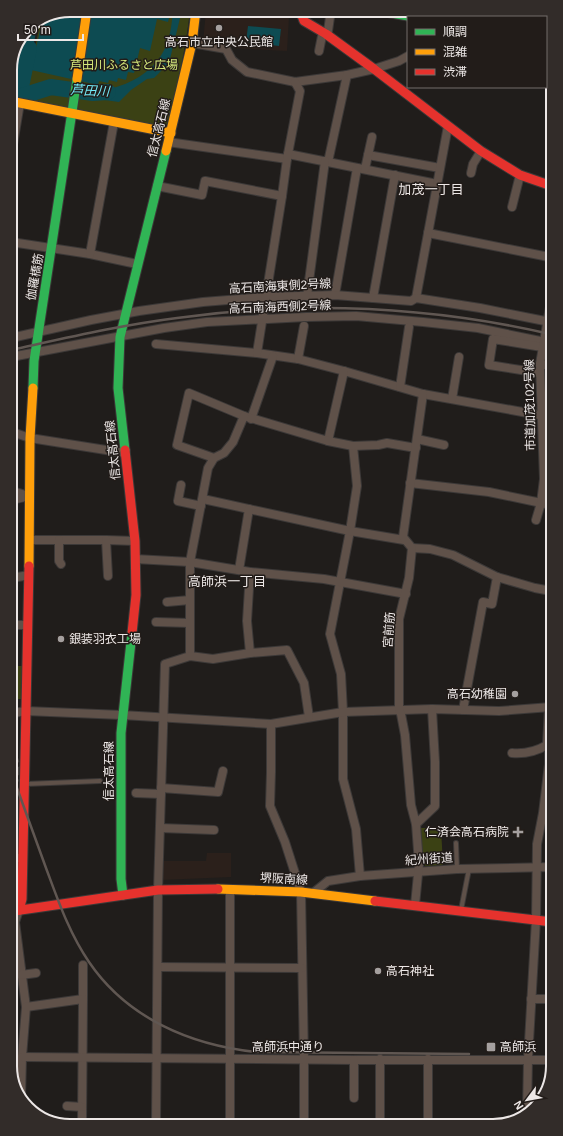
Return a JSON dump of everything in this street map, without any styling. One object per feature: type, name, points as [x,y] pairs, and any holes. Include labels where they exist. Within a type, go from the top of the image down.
[{"type":"street","name":"伽羅橋筋","points":[[17,909],[22,899],[18,858],[24,784],[30,540],[30,438],[35,353],[86,17]]},
{"type":"street","name":"信太高石線","points":[[123,895],[120,879],[122,715],[136,595],[135,541],[118,388],[120,337],[137,264],[170,137],[192,43],[195,17]]},
{"type":"street","points":[[302,17],[304,21],[324,33],[374,69],[481,151],[520,175],[546,184]]},
{"type":"street","points":[[319,51],[322,36],[328,31],[330,17]]},
{"type":"street","points":[[192,43],[226,49],[232,60],[247,72],[295,82],[347,75],[374,69],[399,61],[407,57]]},
{"type":"street","points":[[307,296],[326,161],[347,75]]},
{"type":"street","points":[[257,353],[288,156],[300,91],[295,82]]},
{"type":"street","points":[[17,102],[114,122],[170,137],[326,161],[437,184]]},
{"type":"street","points":[[17,119],[20,103]]},
{"type":"street","points":[[90,254],[114,122]]},
{"type":"street","points":[[416,298],[448,126]]},
{"type":"street","points":[[335,295],[345,231],[361,169],[368,155],[372,137]]},
{"type":"street","points":[[471,173],[473,164],[481,151]]},
{"type":"street","points":[[368,155],[440,168]]},
{"type":"street","points":[[373,298],[395,175]]},
{"type":"street","points":[[512,207],[520,175]]},
{"type":"street","points":[[157,186],[202,194],[205,181],[282,196]]},
{"type":"street","points":[[428,233],[546,256]]},
{"type":"street","points":[[17,243],[90,254],[137,264]]},
{"type":"street","name":"高石南海東側2号線","points":[[17,337],[50,328],[126,313],[202,302],[266,297],[335,295],[412,301],[416,298],[480,308],[546,322]]},
{"type":"street","name":"高石南海西側2号線","points":[[17,357],[164,328],[207,322],[263,318],[356,316],[424,322],[478,328],[545,344]]},
{"type":"street","points":[[298,359],[304,326]]},
{"type":"street","points":[[400,387],[409,328]]},
{"type":"street","points":[[540,373],[489,365],[492,339],[545,344]]},
{"type":"street","points":[[156,344],[257,353],[298,359],[424,394],[546,416]]},
{"type":"street","name":"市道加茂102号線","points":[[536,520],[541,503],[544,479],[546,416],[540,364],[545,344]]},
{"type":"street","points":[[190,656],[190,562],[208,468],[214,458],[224,453],[233,442],[247,418],[273,356]]},
{"type":"street","points":[[452,398],[459,357]]},
{"type":"street","points":[[540,364],[546,365]]},
{"type":"street","points":[[328,441],[344,371]]},
{"type":"street","points":[[214,458],[177,444],[189,393],[247,418],[328,441],[353,446],[378,445],[387,443],[416,448]]},
{"type":"street","points":[[404,540],[403,537],[410,483],[424,394]]},
{"type":"street","points":[[17,434],[30,438],[125,453]]},
{"type":"street","points":[[417,439],[444,445]]},
{"type":"street","points":[[353,446],[356,486],[350,531],[330,634],[341,674],[343,712],[343,779],[356,829],[360,876]]},
{"type":"street","points":[[410,483],[489,492],[546,504]]},
{"type":"street","points":[[181,485],[178,501],[249,509],[350,531],[404,540],[412,548],[430,549],[453,555],[497,577],[546,590]]},
{"type":"street","points":[[17,492],[29,496]]},
{"type":"street","points":[[17,499],[29,496]]},
{"type":"street","points":[[239,570],[249,509]]},
{"type":"street","points":[[30,540],[135,541]]},
{"type":"street","points":[[59,540],[59,561],[61,564]]},
{"type":"street","points":[[106,540],[108,576]]},
{"type":"street","name":"宮前筋","points":[[412,548],[409,578],[399,619],[399,710],[402,714],[411,806],[416,824],[419,872],[415,905]]},
{"type":"street","points":[[135,559],[190,562],[250,572],[324,579],[406,594]]},
{"type":"street","points":[[250,572],[247,621],[250,653]]},
{"type":"street","points":[[17,577],[29,576]]},
{"type":"street","points":[[463,710],[483,602],[492,604],[497,577]]},
{"type":"street","points":[[167,602],[190,600]]},
{"type":"street","points":[[156,622],[190,623]]},
{"type":"street","points":[[17,625],[28,625]]},
{"type":"street","points":[[156,1119],[158,890],[165,664],[190,656],[213,658],[287,650],[304,683],[310,717]]},
{"type":"street","points":[[17,712],[26,711],[122,715],[271,724],[343,712],[432,709],[499,712],[546,707]]},
{"type":"street","points":[[416,824],[435,806],[435,762],[432,709]]},
{"type":"street","points":[[271,724],[270,806],[285,842],[301,892],[304,1119]]},
{"type":"street","points":[[512,753],[522,754],[546,746]]},
{"type":"street","points":[[136,793],[161,791],[218,792],[223,771]]},
{"type":"street","points":[[527,1107],[528,1059],[536,920],[537,844],[546,788]]},
{"type":"street","points":[[160,828],[214,830]]},
{"type":"street","name":"紀州街道","points":[[313,893],[328,881],[360,876],[457,869],[546,867]]},
{"type":"street","points":[[230,889],[230,1119]]},
{"type":"street","name":"堺阪南線","points":[[17,911],[158,890],[230,889],[313,893],[546,921]]},
{"type":"street","points":[[17,959],[26,1007],[21,1087]]},
{"type":"street","points":[[82,1119],[83,965]]},
{"type":"street","points":[[158,967],[302,968]]},
{"type":"street","points":[[21,975],[36,973]]},
{"type":"street","points":[[17,993],[23,992]]},
{"type":"street","points":[[26,1007],[83,999]]},
{"type":"street","points":[[531,1000],[546,999]]},
{"type":"street","name":"高師浜中通り","points":[[22,1057],[354,1060],[546,1060]]},
{"type":"street","points":[[380,1059],[380,1119]]},
{"type":"street","points":[[428,1059],[428,1119]]},
{"type":"street","points":[[354,1060],[354,1098]]},
{"type":"street","points":[[67,1106],[82,1107]]},
{"type":"lane","points":[[24,784],[100,781]]},
{"type":"lane","points":[[456,843],[457,869]]},
{"type":"lane","points":[[461,911],[470,869]]},
{"type":"shaded area","points":[[205,17],[289,17],[287,51],[234,48],[203,43]]},
{"type":"shaded area","points":[[27,40],[17,84],[18,60],[21,50]]},
{"type":"shaded area","points":[[207,853],[231,853],[231,877],[161,880],[162,861],[206,861]]},
{"type":"green space","name":"芦田川ふるさと広場","points":[[70,17],[189,17],[178,82],[167,124],[162,129],[17,98],[17,83],[21,69],[31,70],[39,27],[50,21]]},
{"type":"green space","points":[[17,666],[23,666],[21,699],[17,699]]},
{"type":"green space","points":[[420,828],[441,828],[443,865],[426,866],[422,864]]},
{"type":"water","points":[[70,17],[169,17],[168,22],[157,19],[150,51],[140,48],[134,73],[128,72],[126,80],[118,78],[117,82],[109,80],[108,83],[99,81],[98,85],[31,70],[41,26],[50,21]]},
{"type":"water","points":[[172,17],[180,17],[169,63],[154,78],[147,79],[131,90],[119,102],[90,98],[90,96],[85,95],[86,88],[92,90],[103,90],[113,88],[130,82],[146,72],[163,52],[170,31]]},
{"type":"water","points":[[248,26],[281,29],[279,46],[246,42]]},
{"type":"water","points":[[37,29],[28,70],[23,69],[31,33]]},
{"type":"water","points":[[46,84],[65,85],[64,94],[52,91],[43,92],[31,97],[27,91],[37,86]]},
{"type":"waterway","points":[[19,97],[29,48]]},
{"type":"waterway","name":"芦田川","points":[[17,99],[19,97],[51,87],[93,93],[108,92]]},
{"type":"tunnel","points":[[17,766],[23,782]]},
{"type":"railway","points":[[17,349],[135,324],[177,318],[270,309],[317,308],[411,312],[458,317],[546,333]]},
{"type":"railway","points":[[17,788],[64,916],[82,951],[104,982],[122,999],[141,1013],[162,1025],[207,1043],[256,1052],[469,1054]]},
{"type":"traffic: fast","points":[[33,388],[34,361],[77,79]]},
{"type":"traffic: fast","points":[[125,450],[118,388],[120,337],[166,151]]},
{"type":"traffic: fast","points":[[123,895],[121,879],[121,733],[132,633]]},
{"type":"traffic: slow","points":[[77,79],[86,17]]},
{"type":"traffic: slow","points":[[166,151],[192,43],[195,17]]},
{"type":"traffic: slow","points":[[17,102],[171,133]]},
{"type":"traffic: slow","points":[[29,566],[30,438],[33,388]]},
{"type":"traffic: slow","points":[[218,889],[301,892],[375,901]]},
{"type":"traffic: jam","points":[[302,17],[304,21],[326,34],[374,69],[481,151],[520,175],[546,184]]},
{"type":"traffic: jam","points":[[125,450],[135,541],[136,595],[132,633]]},
{"type":"traffic: jam","points":[[19,910],[22,899],[29,566]]},
{"type":"traffic: jam","points":[[17,911],[158,890],[218,889]]},
{"type":"traffic: jam","points":[[375,901],[546,921]]},
{"type":"place","name":"高石市立中央公民館","points":[[219,28]]},
{"type":"place","name":"銀装羽衣工場","points":[[61,639]]},
{"type":"place","name":"高石幼稚園","points":[[515,694]]},
{"type":"place","name":"仁済会高石病院","points":[[518,832]]},
{"type":"place","name":"高石神社","points":[[378,971]]},
{"type":"place","name":"高師浜","points":[[491,1047]]},
{"type":"district","name":"加茂一丁目","points":[[431,189]]},
{"type":"district","name":"高師浜一丁目","points":[[227,581]]}]
